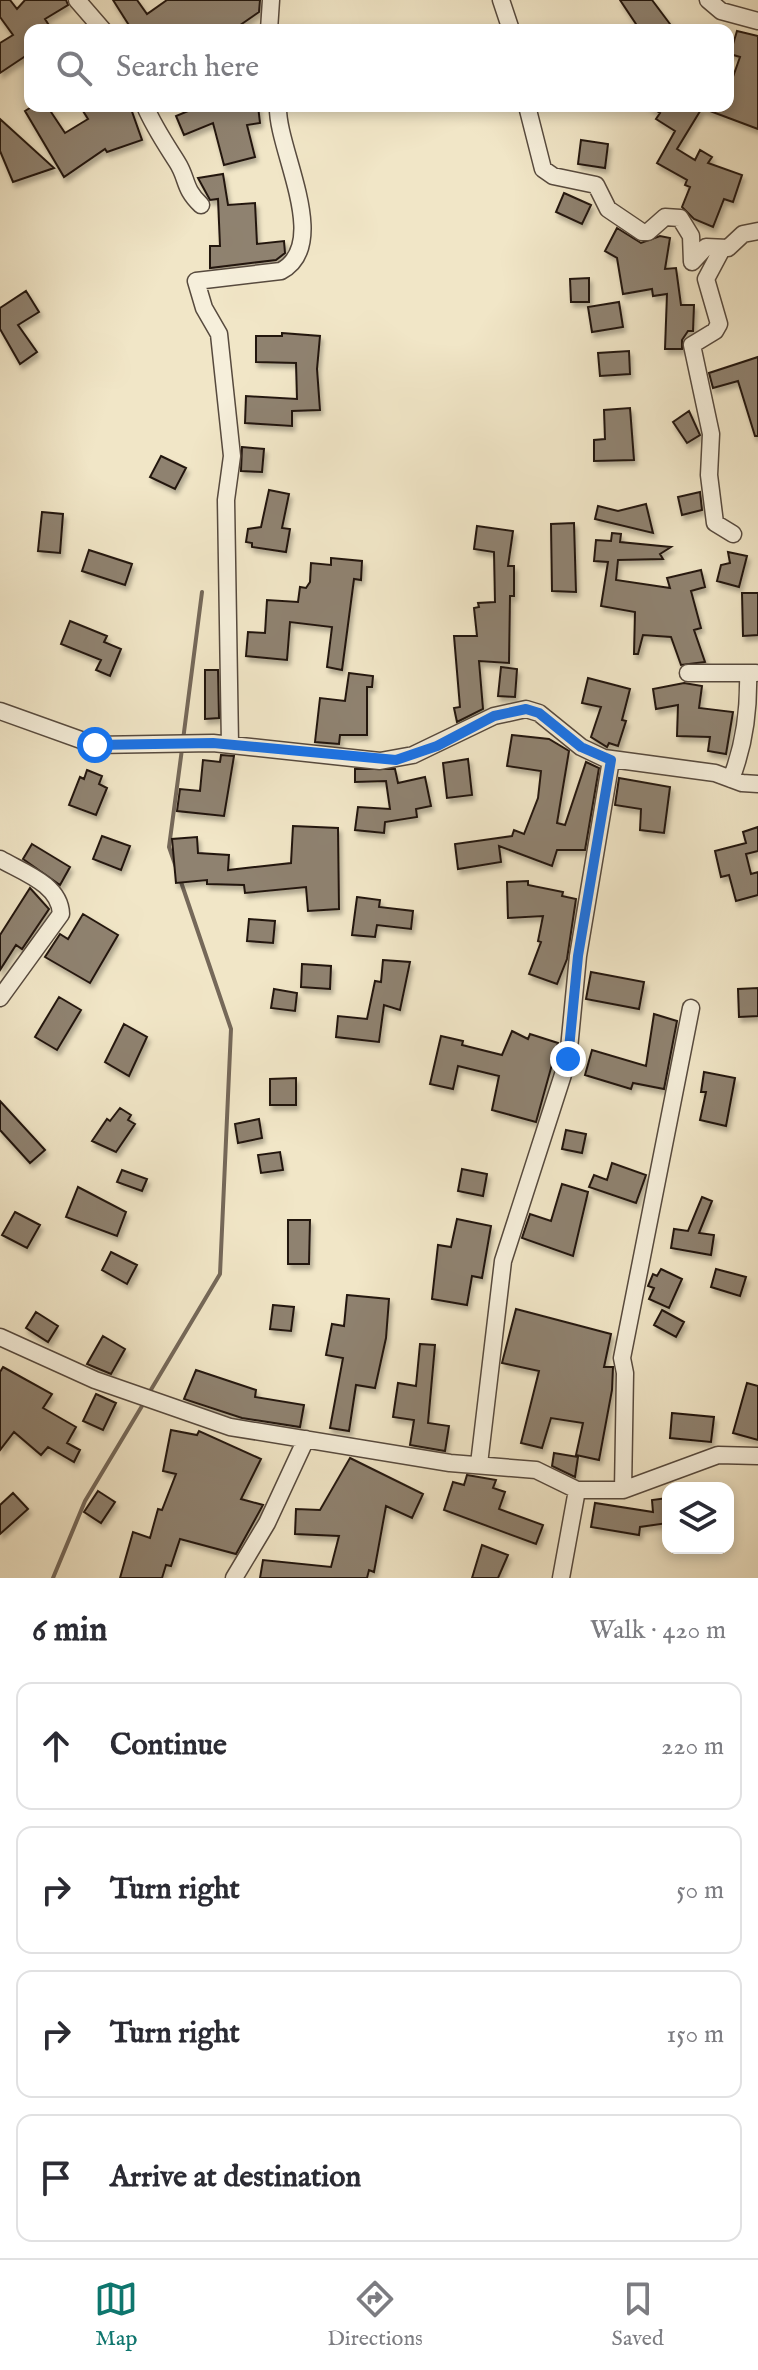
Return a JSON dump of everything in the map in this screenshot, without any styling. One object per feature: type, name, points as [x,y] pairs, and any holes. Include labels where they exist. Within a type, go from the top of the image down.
[{"type":"street","points":[[77,0],[98,24]]},
{"type":"street","points":[[269,24],[271,0]]},
{"type":"street","points":[[501,0],[509,24]]},
{"type":"street","points":[[708,0],[721,11],[758,21]]},
{"type":"street","points":[[148,112],[162,141],[179,164],[185,189],[201,205]]},
{"type":"street","points":[[230,744],[225,525],[232,456],[219,334],[204,308],[196,281],[281,271],[293,264],[299,253],[301,235],[297,190],[282,139],[279,112]]},
{"type":"street","points":[[528,112],[535,144],[547,173],[596,185],[608,209],[642,232],[648,232],[665,217],[680,218],[691,236],[692,262],[706,247],[722,249]]},
{"type":"street","points":[[733,534],[715,523],[709,475],[711,434],[692,345],[715,331],[719,324],[706,279],[722,249],[743,234],[758,231]]},
{"type":"street","points":[[688,673],[753,673],[731,779]]},
{"type":"street","points":[[0,711],[95,745],[230,744],[396,760],[437,746],[494,716],[526,709],[539,713],[581,747],[611,760],[715,773],[758,784]]},
{"type":"street","points":[[479,1464],[503,1261],[568,1059],[578,956],[611,760]]},
{"type":"street","points":[[0,859],[47,886],[56,896],[61,914],[0,998]]},
{"type":"street","points":[[623,1490],[622,1358],[691,1008]]},
{"type":"street","points":[[2,1344],[230,1427],[450,1463],[536,1470],[577,1490],[623,1490],[718,1455],[758,1456]]},
{"type":"street","points":[[234,1578],[267,1523],[306,1439]]},
{"type":"street","points":[[561,1578],[577,1490]]},
{"type":"building","points":[[0,0],[10,0],[17,9],[25,0],[66,0],[68,5],[45,19],[48,24],[24,24],[24,57],[0,73],[0,43],[13,35],[0,17]]},
{"type":"building","points":[[113,0],[137,0],[147,14],[167,0],[260,0],[259,12],[242,24],[128,24]]},
{"type":"building","points":[[620,0],[652,0],[670,24],[636,24]]},
{"type":"building","points":[[737,31],[758,36],[758,129],[713,112],[734,112],[734,74],[740,57],[734,55]]},
{"type":"building","points":[[26,112],[51,112],[65,133],[88,119],[84,112],[132,112],[142,140],[107,152],[105,149],[64,177]]},
{"type":"building","points":[[186,112],[259,112],[260,123],[247,125],[255,157],[224,165],[213,123],[184,135],[176,116]]},
{"type":"building","points":[[700,112],[677,149],[695,160],[700,150],[712,157],[708,163],[742,175],[733,202],[724,199],[713,227],[694,219],[682,207],[690,187],[685,185],[687,180],[657,163],[675,131],[656,119],[660,113]]},
{"type":"building","points":[[0,119],[54,168],[13,182],[0,151]]},
{"type":"building","points":[[581,140],[608,144],[605,168],[578,164]]},
{"type":"building","points":[[223,174],[228,205],[255,203],[257,244],[284,241],[285,253],[276,260],[210,268],[210,246],[220,246],[218,199],[210,200],[198,178]]},
{"type":"building","points":[[564,193],[591,205],[582,224],[556,212]]},
{"type":"building","points":[[617,228],[641,243],[660,236],[670,238],[665,269],[676,268],[681,305],[694,305],[693,331],[688,331],[682,340],[682,349],[665,349],[667,294],[653,296],[652,289],[623,294],[617,258],[605,251]]},
{"type":"building","points":[[589,278],[589,302],[571,302],[570,279]]},
{"type":"building","points":[[26,291],[39,312],[18,325],[37,352],[20,364],[0,329],[0,308]]},
{"type":"building","points":[[619,302],[623,327],[592,332],[588,307]]},
{"type":"building","points":[[282,333],[320,336],[317,369],[320,410],[292,411],[292,426],[245,423],[246,396],[297,399],[296,363],[256,362],[256,336],[282,336]]},
{"type":"building","points":[[629,351],[630,374],[600,376],[598,353]]},
{"type":"building","points":[[758,357],[758,436],[755,436],[738,381],[713,388],[709,373]]},
{"type":"building","points":[[630,408],[634,460],[594,461],[594,440],[605,439],[604,410]]},
{"type":"building","points":[[689,411],[700,435],[687,443],[673,422]]},
{"type":"building","points":[[242,447],[264,449],[262,472],[241,471]]},
{"type":"building","points":[[161,456],[186,468],[175,489],[150,477]]},
{"type":"building","points":[[269,490],[289,494],[282,528],[290,529],[286,552],[252,547],[252,543],[246,542],[248,529],[261,527]]},
{"type":"building","points":[[700,492],[702,510],[682,515],[678,497]]},
{"type":"building","points":[[646,504],[653,533],[595,519],[598,506],[618,511]]},
{"type":"building","points":[[42,512],[63,514],[60,553],[38,551]]},
{"type":"building","points":[[574,523],[576,592],[552,591],[551,524]]},
{"type":"building","points":[[477,526],[513,531],[508,566],[514,566],[514,596],[510,596],[509,663],[479,661],[483,709],[457,722],[454,708],[460,707],[454,636],[477,636],[474,608],[479,607],[478,603],[495,602],[494,552],[474,549]]},
{"type":"building","points":[[612,533],[621,534],[620,542],[671,547],[660,554],[663,559],[618,560],[616,580],[670,588],[667,578],[701,570],[705,587],[691,591],[701,628],[694,630],[705,662],[681,665],[671,637],[643,635],[638,654],[634,654],[635,612],[601,606],[608,562],[594,561],[596,540],[611,541]]},
{"type":"building","points":[[89,550],[132,564],[125,585],[82,571]]},
{"type":"building","points":[[728,552],[747,556],[739,587],[717,581],[721,565],[730,563]]},
{"type":"building","points":[[331,558],[362,561],[361,580],[354,579],[342,670],[327,667],[332,627],[290,622],[287,660],[246,656],[248,632],[265,633],[267,600],[298,602],[300,587],[306,588],[310,582],[311,563],[331,565]]},
{"type":"building","points":[[742,593],[758,593],[758,635],[743,636]]},
{"type":"building","points":[[70,621],[107,636],[104,642],[121,649],[110,676],[96,670],[101,660],[61,644]]},
{"type":"building","points":[[501,667],[517,669],[515,697],[498,696]]},
{"type":"building","points":[[205,670],[218,670],[219,718],[205,719]]},
{"type":"building","points":[[349,673],[373,676],[372,687],[367,687],[367,735],[340,735],[339,744],[315,742],[320,698],[345,701]]},
{"type":"building","points":[[588,678],[630,689],[622,720],[626,721],[618,746],[609,743],[607,747],[591,737],[601,707],[582,703]]},
{"type":"building","points":[[684,683],[702,686],[699,708],[733,712],[726,754],[708,751],[710,737],[677,736],[678,705],[656,709],[653,689]]},
{"type":"building","points":[[512,735],[549,739],[569,751],[557,823],[565,825],[586,762],[599,768],[585,850],[557,850],[552,866],[499,846],[501,862],[458,869],[455,844],[512,836],[514,830],[524,834],[538,798],[541,771],[507,766]]},
{"type":"building","points":[[221,755],[234,756],[224,816],[177,811],[180,789],[200,791],[203,760],[220,762]]},
{"type":"building","points":[[468,759],[472,795],[447,798],[443,763]]},
{"type":"building","points":[[355,769],[395,769],[398,783],[425,777],[431,806],[416,809],[417,817],[385,822],[384,833],[355,830],[358,807],[390,809],[386,781],[355,782]]},
{"type":"building","points":[[87,770],[102,776],[99,784],[107,788],[96,815],[69,805],[80,777],[84,779]]},
{"type":"building","points":[[619,778],[670,787],[664,833],[640,830],[641,809],[615,805]]},
{"type":"building","points":[[293,826],[338,828],[339,909],[308,911],[306,887],[245,893],[244,885],[207,884],[207,880],[176,883],[172,839],[197,837],[198,853],[229,855],[228,870],[291,863]]},
{"type":"building","points":[[758,827],[758,851],[746,854],[751,874],[758,872],[758,895],[736,901],[729,875],[721,877],[715,851],[746,843],[743,832]]},
{"type":"building","points":[[102,836],[130,846],[121,870],[93,859]]},
{"type":"building","points":[[32,844],[70,867],[60,885],[23,859]]},
{"type":"building","points":[[528,881],[528,885],[563,892],[562,896],[576,899],[567,959],[557,984],[529,974],[541,942],[538,941],[543,916],[508,918],[507,882]]},
{"type":"building","points":[[30,888],[49,909],[22,949],[16,945],[0,970],[0,935]]},
{"type":"building","points":[[357,897],[380,900],[379,907],[413,911],[411,929],[377,925],[375,937],[352,935]]},
{"type":"building","points":[[83,914],[118,935],[90,983],[45,957],[60,934],[68,939]]},
{"type":"building","points":[[249,919],[275,921],[273,943],[247,941]]},
{"type":"building","points":[[383,960],[410,962],[400,1010],[384,1005],[379,1042],[336,1037],[338,1016],[367,1019],[375,981],[381,982]]},
{"type":"building","points":[[302,964],[331,966],[330,989],[301,987]]},
{"type":"building","points":[[591,972],[644,982],[639,1009],[586,999]]},
{"type":"building","points":[[758,988],[758,1016],[739,1017],[738,989]]},
{"type":"building","points":[[274,989],[297,993],[295,1011],[271,1008]]},
{"type":"building","points":[[59,997],[81,1010],[57,1050],[35,1037]]},
{"type":"building","points":[[654,1014],[677,1021],[664,1089],[633,1083],[631,1089],[585,1075],[592,1050],[646,1066]]},
{"type":"building","points":[[124,1024],[147,1037],[129,1076],[105,1062]]},
{"type":"building","points":[[512,1031],[528,1039],[530,1034],[558,1043],[536,1122],[492,1110],[499,1076],[458,1066],[453,1089],[430,1084],[441,1036],[502,1055]]},
{"type":"building","points":[[704,1072],[735,1078],[726,1126],[700,1120],[706,1092],[701,1092]]},
{"type":"building","points":[[296,1078],[296,1105],[270,1105],[270,1079]]},
{"type":"building","points":[[0,1101],[45,1150],[30,1163],[0,1130]]},
{"type":"building","points":[[120,1108],[131,1115],[128,1120],[135,1124],[116,1152],[92,1141],[107,1119],[110,1121]]},
{"type":"building","points":[[259,1119],[262,1138],[238,1143],[235,1124]]},
{"type":"building","points":[[566,1130],[586,1134],[582,1153],[562,1149]]},
{"type":"building","points":[[280,1152],[283,1170],[261,1173],[258,1155]]},
{"type":"building","points":[[612,1163],[646,1175],[636,1203],[589,1187],[594,1175],[607,1180]]},
{"type":"building","points":[[462,1169],[487,1174],[483,1196],[458,1191]]},
{"type":"building","points":[[122,1170],[147,1179],[142,1191],[117,1182]]},
{"type":"building","points":[[562,1184],[588,1192],[573,1256],[522,1238],[530,1214],[551,1221]]},
{"type":"building","points":[[78,1187],[126,1212],[117,1236],[66,1217]]},
{"type":"building","points":[[702,1197],[712,1201],[699,1233],[714,1235],[711,1255],[671,1248],[674,1229],[688,1231]]},
{"type":"building","points":[[15,1212],[40,1225],[27,1248],[2,1235]]},
{"type":"building","points":[[457,1219],[491,1226],[482,1278],[472,1276],[467,1305],[432,1299],[438,1245],[451,1247]]},
{"type":"building","points":[[288,1220],[310,1220],[309,1264],[288,1264]]},
{"type":"building","points":[[111,1252],[137,1265],[127,1284],[102,1270]]},
{"type":"building","points":[[661,1269],[682,1279],[669,1308],[649,1299],[654,1288],[648,1286],[653,1274],[657,1276]]},
{"type":"building","points":[[716,1269],[746,1277],[740,1296],[711,1287]]},
{"type":"building","points":[[347,1295],[389,1299],[386,1338],[375,1388],[356,1385],[349,1431],[330,1428],[343,1358],[326,1355],[332,1324],[344,1326]]},
{"type":"building","points":[[273,1305],[294,1307],[291,1331],[270,1329]]},
{"type":"building","points":[[516,1309],[611,1334],[604,1367],[613,1367],[612,1390],[599,1460],[576,1455],[583,1423],[551,1418],[542,1448],[521,1443],[539,1371],[502,1363]]},
{"type":"building","points":[[662,1310],[684,1322],[676,1337],[654,1325]]},
{"type":"building","points":[[36,1312],[58,1326],[48,1342],[26,1328]]},
{"type":"building","points":[[103,1336],[125,1349],[111,1374],[87,1364]]},
{"type":"building","points":[[420,1344],[435,1345],[428,1423],[449,1426],[445,1451],[410,1445],[414,1420],[393,1417],[398,1383],[416,1386]]},
{"type":"building","points":[[3,1367],[52,1394],[43,1408],[76,1427],[67,1443],[80,1450],[74,1462],[48,1447],[41,1455],[14,1432],[0,1450],[0,1372]]},
{"type":"building","points":[[196,1370],[256,1390],[255,1397],[304,1405],[300,1427],[242,1418],[184,1399]]},
{"type":"building","points":[[747,1383],[758,1386],[758,1440],[733,1433]]},
{"type":"building","points":[[96,1394],[116,1403],[103,1430],[83,1421]]},
{"type":"building","points":[[672,1413],[714,1417],[711,1442],[670,1438]]},
{"type":"building","points":[[171,1430],[197,1435],[199,1431],[261,1459],[241,1499],[263,1505],[236,1554],[180,1539],[171,1566],[166,1565],[162,1578],[120,1578],[133,1532],[150,1538],[158,1509],[162,1510],[176,1474],[163,1471]]},
{"type":"building","points":[[554,1453],[578,1457],[575,1477],[552,1466]]},
{"type":"building","points":[[350,1458],[423,1494],[412,1518],[386,1506],[374,1572],[369,1570],[367,1578],[260,1578],[263,1560],[331,1567],[339,1536],[295,1534],[296,1509],[320,1510]]},
{"type":"building","points":[[467,1475],[496,1480],[493,1488],[505,1492],[499,1509],[543,1525],[536,1544],[444,1510],[453,1482],[464,1485]]},
{"type":"building","points":[[98,1491],[115,1502],[101,1523],[84,1512]]},
{"type":"building","points":[[13,1493],[28,1509],[0,1534],[0,1505]]},
{"type":"building","points":[[662,1499],[662,1524],[640,1527],[639,1535],[591,1527],[595,1503],[653,1512],[652,1500]]},
{"type":"building","points":[[482,1545],[508,1555],[498,1578],[472,1578]]},
{"type":"waterway","points":[[183,740],[202,592]]},
{"type":"waterway","points":[[176,867],[169,847],[182,749]]},
{"type":"waterway","points":[[149,1393],[220,1274],[231,1029],[180,879]]},
{"type":"waterway","points":[[53,1578],[85,1501],[145,1401]]},
{"type":"route","points":[[95,745],[213,743],[283,748],[380,761],[396,760],[437,746],[494,716],[526,709],[539,713],[581,747],[611,760],[578,956],[568,1059]]}]
